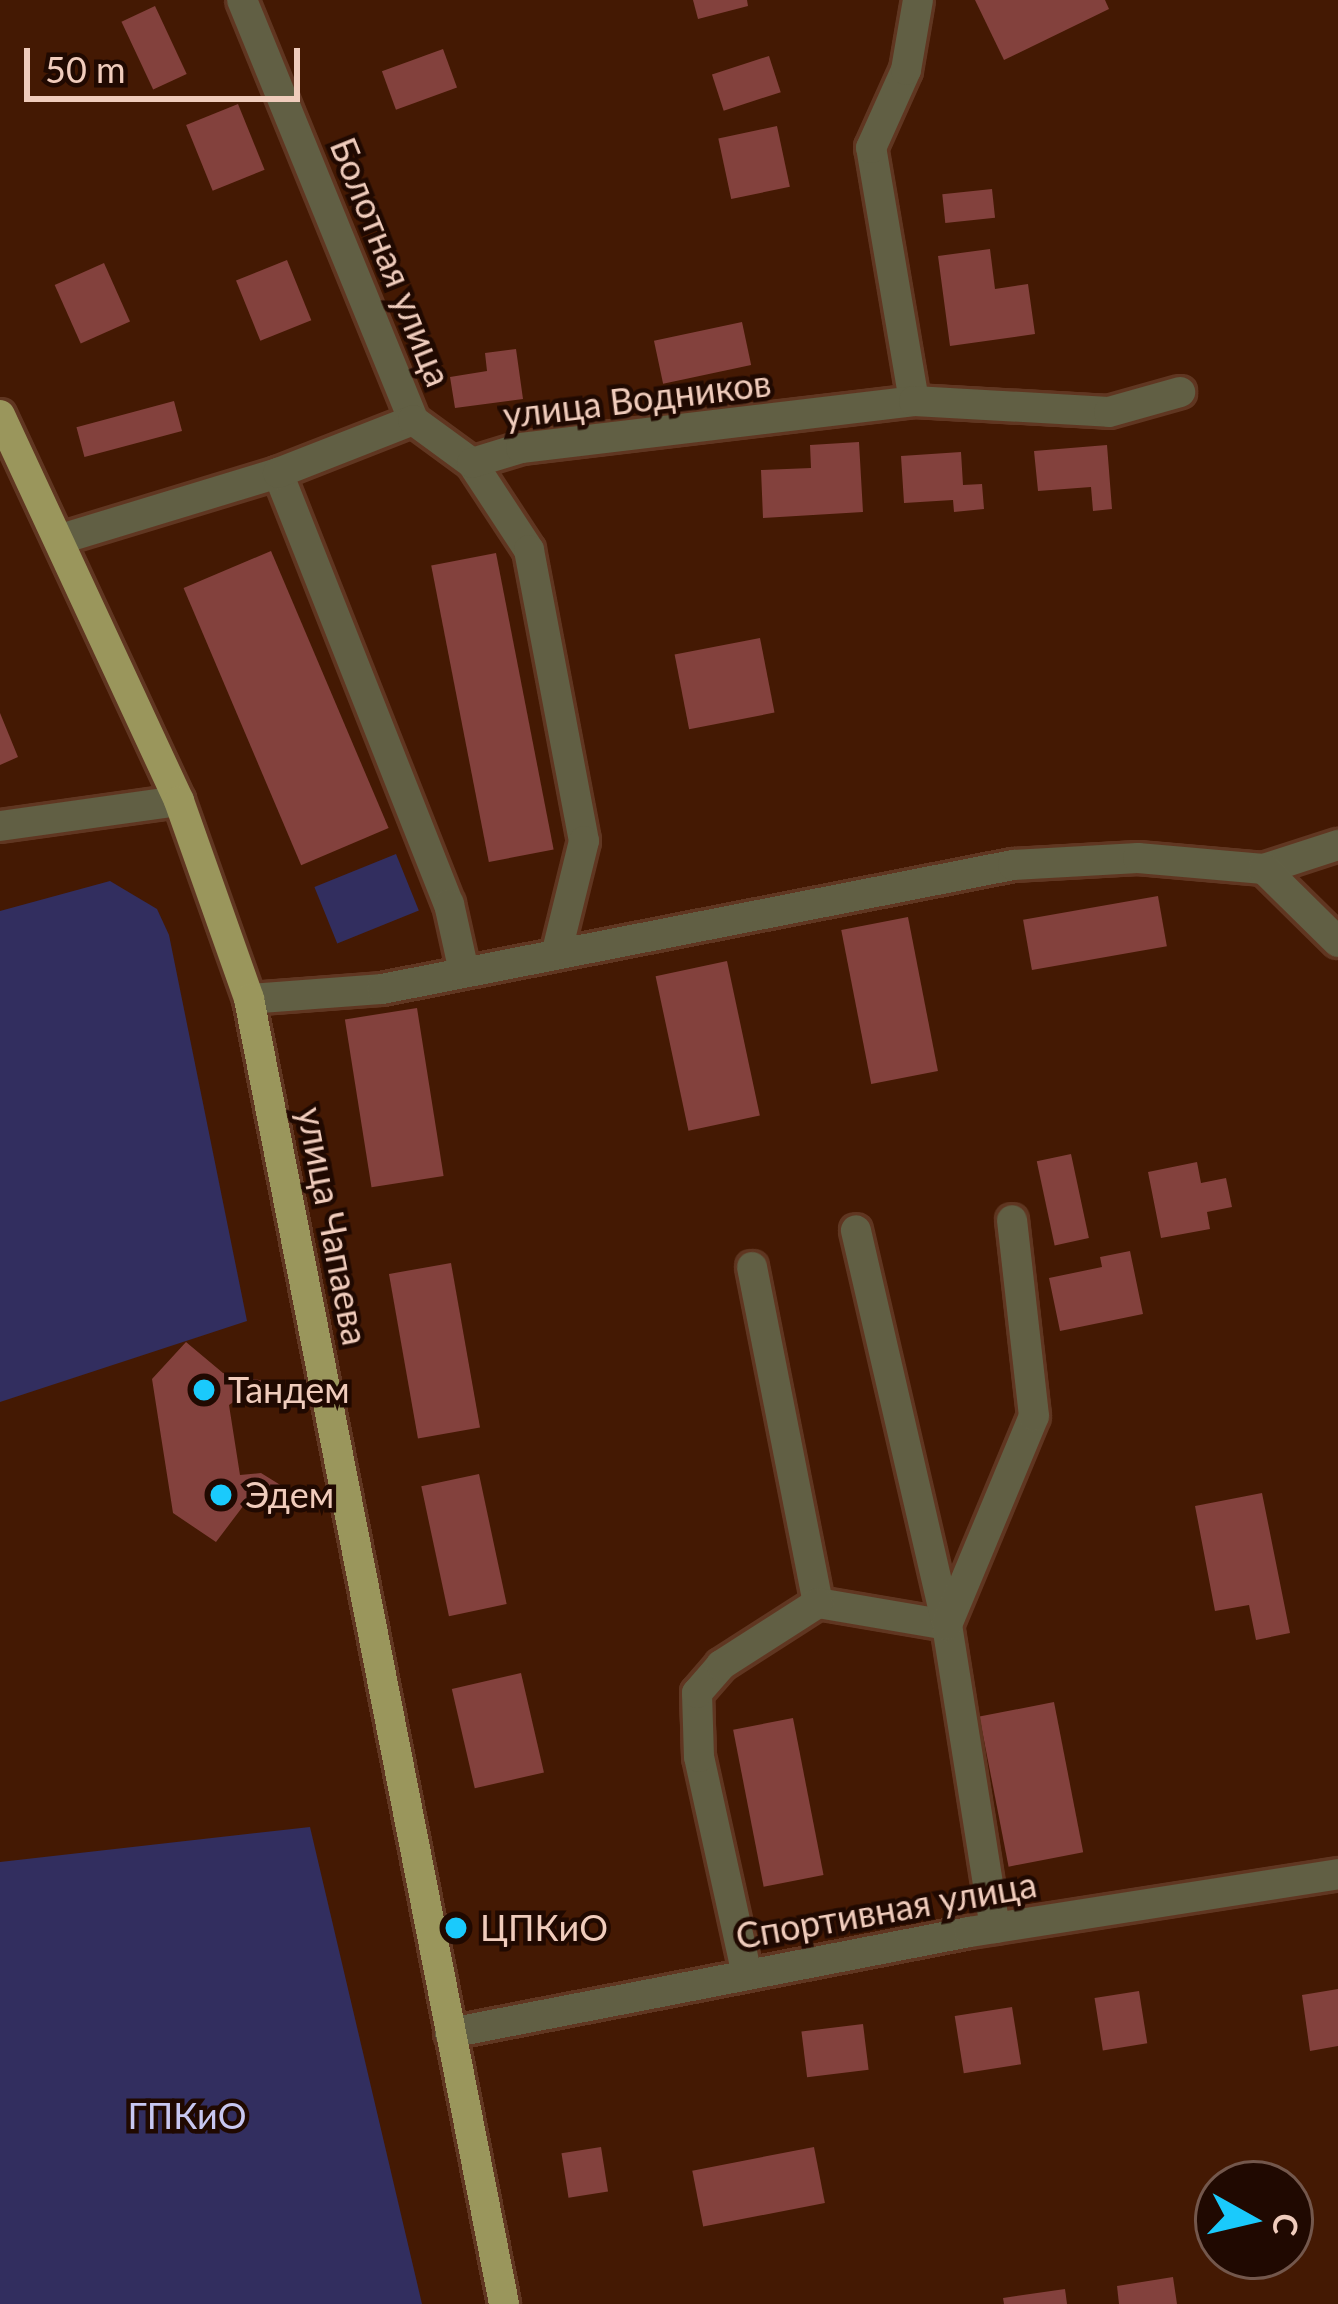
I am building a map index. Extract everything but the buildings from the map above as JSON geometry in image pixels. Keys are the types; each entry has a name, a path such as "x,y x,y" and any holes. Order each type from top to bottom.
{"main road":[{"name":"улица Чапаева","path":"0,415 62,539 178,801 249,999 503,2304"}],"street":[{"name":"Болотная улица","path":"242,0 413,420"},
{"path":"914,401 871,148 906,70 918,0"},
{"name":"улица Водников","path":"413,420 472,463 521,448 914,401 1108,412 1180,392"},
{"path":"62,539 278,473 413,420"},
{"path":"472,463 529,550 584,841 556,951"},
{"path":"278,473 449,904 463,967"},
{"path":"0,826 178,801"},
{"path":"249,999 382,989 463,967 1013,866 1138,858 1264,868 1338,845"},
{"path":"1264,868 1338,942"},
{"path":"947,1624 1034,1416 1012,1220"},
{"path":"856,1230 947,1624 994,1928"},
{"path":"752,1267 818,1603"},
{"path":"747,1975 699,1757 697,1693 721,1665 818,1603 947,1624"},
{"name":"Спортивная улица","path":"450,2033 994,1928 1338,1874"}],"green space":[{"path":"396,854 419,911 337,944 314,887"},
{"path":"110,881 157,909 169,935 247,1321 0,1402 0,911"},
{"name":"ГПКиО","path":"310,1827 422,2304 0,2304 0,1862"}],"place":[{"name":"Тандем","path":"204,1390"},
{"name":"Эдем","path":"221,1495"},
{"name":"ЦПКиО","path":"456,1928"}]}
